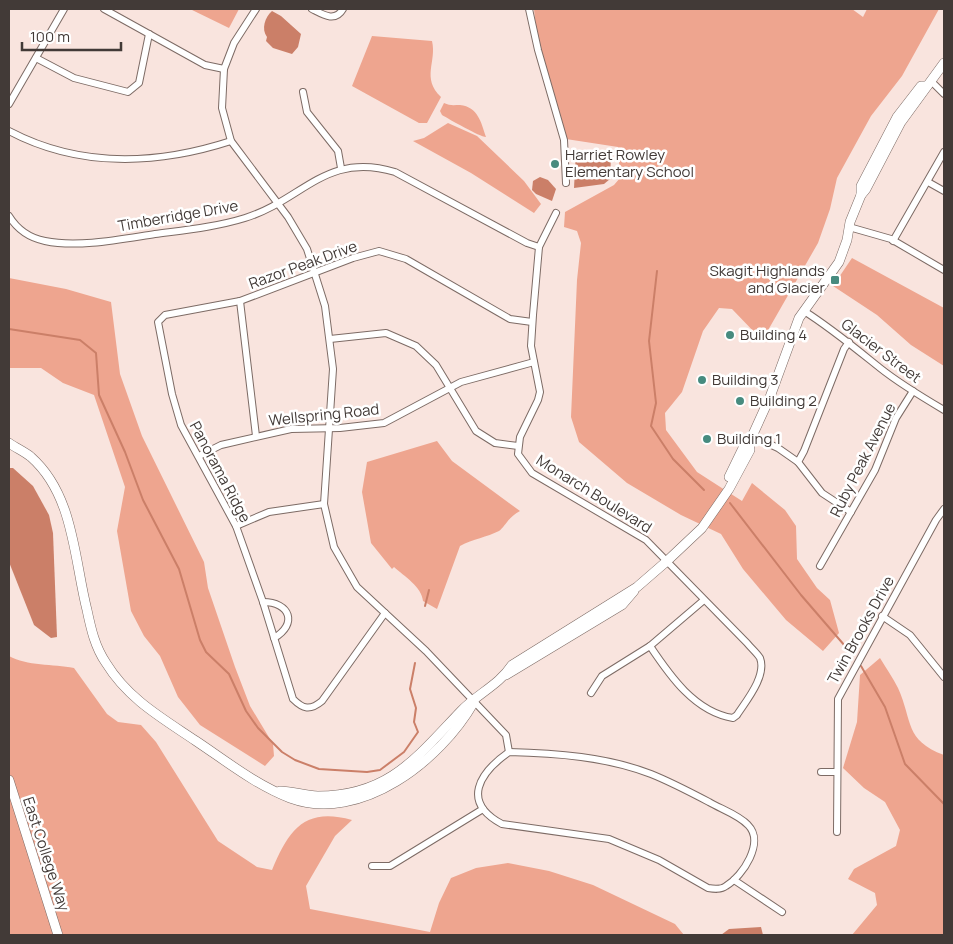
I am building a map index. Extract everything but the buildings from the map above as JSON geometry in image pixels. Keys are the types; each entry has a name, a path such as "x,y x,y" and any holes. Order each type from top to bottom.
{"street":[{"path":"9,104 64,9"},
{"path":"104,9 205,65 224,68"},
{"path":"256,9 234,43 224,68 222,108 231,141 277,203 307,249 325,306 333,369 324,504 330,534 341,561 357,587 426,651 506,735 509,752"},
{"path":"312,9 325,16 332,17 343,9"},
{"path":"529,9 538,50 564,140 566,183"},
{"path":"36,58 74,78 128,92 139,83 149,34"},
{"path":"9,443 31,457 49,478 63,502 94,643 122,686 135,700 250,777 277,791 316,796 335,795 380,784 414,761 463,709 506,676 622,605 637,588 697,531 700,522 725,484 746,444 751,439 766,402 770,397 801,315 822,282 848,230 861,195 861,186 900,111 921,86 929,83 944,63"},
{"path":"929,83 944,94"},
{"path":"303,92 307,112 338,152 341,168"},
{"path":"9,131 48,148 83,156 117,160 158,159 194,153 231,141"},
{"path":"894,241 944,152"},
{"name":"Timberridge Drive","path":"9,216 14,224 29,236 44,241 58,243 110,241 204,228 246,218 277,203 312,181 341,168 375,167 395,172 527,243 539,247"},
{"path":"928,182 944,191"},
{"path":"330,339 386,333 404,339 416,346 436,365 476,431 484,438 495,443 518,446 520,437 540,392 531,346 532,322 539,247 556,213"},
{"path":"848,230 894,241 944,270"},
{"name":"Razor Peak Drive","path":"158,322 165,315 240,301 352,258 379,251 406,259 510,319 532,322"},
{"path":"240,301 256,436"},
{"name":"Glacier Street","path":"801,315 825,324 913,391 944,410"},
{"name":"Panorama Ridge","path":"158,322 172,394 181,424 236,526 263,602 292,699 300,707 310,708 322,701 366,636 385,613"},
{"path":"798,462 844,349 849,342"},
{"name":"Wellspring Road","path":"199,456 221,445 291,429 384,423 461,382 534,362"},
{"name":"Ruby Peak Avenue","path":"820,566 875,470 896,418 913,391"},
{"path":"751,439 778,448 798,462 822,493 851,512"},
{"name":"Monarch Boulevard","path":"518,446 518,454 532,473 646,540 759,657 762,668 758,680 733,718 726,717 698,702 685,692 650,646"},
{"path":"236,526 269,512 324,504"},
{"name":"Twin Brooks Drive","path":"837,832 838,699 882,616 944,509"},
{"path":"590,693 602,676 650,646 704,600"},
{"path":"263,602 275,602 287,612 287,627 274,638"},
{"path":"882,616 910,635 944,677"},
{"path":"509,752 575,757 622,765 660,778 727,811 750,826 754,836 754,847 750,857 734,880 721,888 708,888 659,860 609,839 510,827 493,819 483,809 479,793 484,773 494,762 509,752"},
{"path":"821,772 836,772"},
{"name":"East College Way","path":"9,780 58,935"},
{"path":"372,866 390,866 483,809"},
{"path":"734,880 782,912"}],"shaded area":[{"path":"190,9 239,9 229,28"},
{"path":"534,9 852,9 863,17 867,9 939,9 902,76 871,116 837,178 830,209 818,243 767,332 758,336 732,309 719,308 703,331 682,392 665,413 666,430 697,472 742,501 752,483 785,510 796,526 797,559 817,588 830,600 839,633 823,651 786,620 743,569 721,534 681,515 627,483 579,442 571,417 577,280 581,243 577,231 564,227 565,212 614,185 620,178 618,147 566,139 537,38"},
{"path":"272,11 281,16 301,34 298,47 292,54 273,48 266,41 265,23 267,16"},
{"path":"372,36 432,41 432,83 441,97 427,123 419,123 352,86"},
{"path":"444,103 466,106 475,112 486,137 442,115 440,111"},
{"path":"448,123 477,136 524,181 541,204 534,213 471,173 413,141 424,138"},
{"path":"576,151 611,156 610,179 604,184 574,188"},
{"path":"540,177 548,180 556,189 552,201 536,194 532,190 533,181"},
{"path":"852,258 944,308 944,366 911,345 877,315 833,286"},
{"path":"9,278 66,289 111,302 120,374 142,436 204,562 208,588 235,667 250,706 273,744 274,756 265,766 200,725 178,697 160,656 144,636 131,611 117,531 125,487 94,395 63,383 41,368 9,368"},
{"path":"437,441 452,461 520,511 512,516 499,531 460,546 437,609 423,601 416,586 394,567 392,569 371,543 362,492 367,462"},
{"path":"9,468 13,468 33,486 49,515 53,533 57,637 51,638 34,625 9,562"},
{"path":"9,656 24,662 74,668 107,714 118,722 141,725 156,742 218,841 257,867 272,870 292,833 311,819 336,817 352,820 335,836 306,886 310,909 430,932 439,903 451,878 476,868 508,863 549,871 593,885 675,924 684,935 9,935"},
{"path":"880,658 898,688 916,736 922,743 944,755 944,935 852,935 877,905 875,893 848,879 854,869 896,846 900,830 885,802 864,788 843,768 857,722 860,675"},
{"path":"761,927 763,935 721,935 729,929"}],"waterway":[{"path":"657,271 649,341 656,403 651,426 673,459 704,490"},
{"path":"9,329 80,340 96,353 99,395 125,452 143,500 179,569 200,640 206,652 229,674 246,711 258,728 282,752 295,760 319,769 367,772 380,770 404,752 418,732 414,722 416,708 410,689 415,663"},
{"path":"730,503 801,595 845,646"},
{"path":"425,606 429,590"},
{"path":"861,666 885,707 905,764 944,804"}],"place":[{"name":"Harriet Rowley Elementary School","path":"555,164"},
{"name":"Skagit Highlands and Glacier","path":"835,280"},
{"name":"Building 4","path":"730,335"},
{"name":"Building 3","path":"702,380"},
{"name":"Building 2","path":"740,401"},
{"name":"Building 1","path":"707,439"}]}
